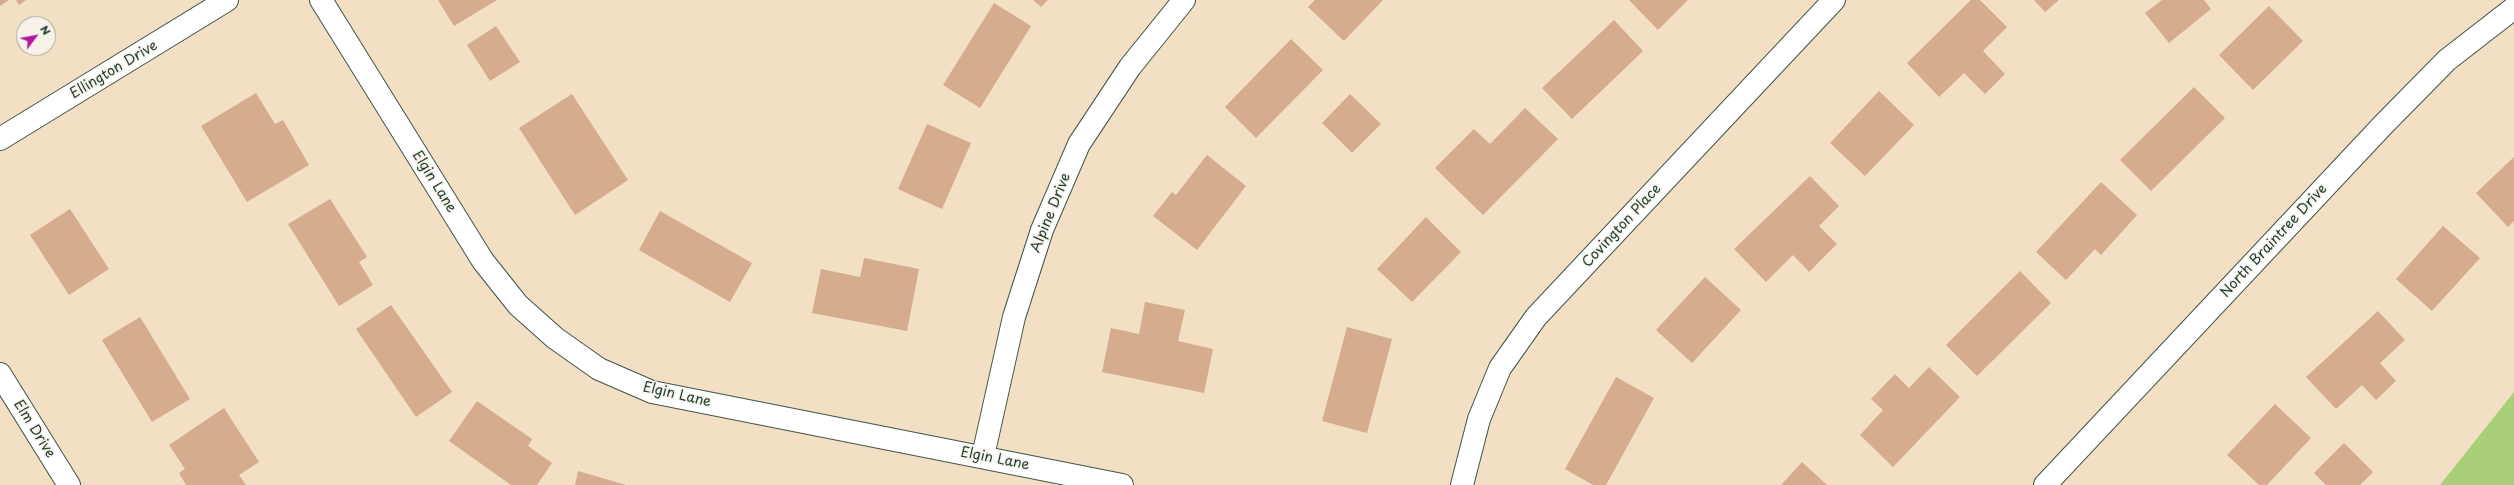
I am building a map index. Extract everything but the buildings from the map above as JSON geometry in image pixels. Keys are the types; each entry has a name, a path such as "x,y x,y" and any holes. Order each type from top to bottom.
{"street":[{"name":"Ellington Drive","path":"0,139 227,0"},
{"name":"Elgin Lane","path":"321,0 483,261 518,305 555,338 599,369 652,392 983,456 1122,485"},
{"name":"Alpine Drive","path":"983,456 1014,317 1042,230 1079,144 1130,67 1184,0"},
{"name":"Covington Place","path":"1462,485 1479,419 1500,368 1536,318 1834,0"},
{"name":"North Braintree Drive","path":"2045,485 2383,125 2447,60 2514,8"},
{"name":"Elm Drive","path":"0,374 69,485"}],"green space":[{"path":"2514,392 2514,485 2440,485"}]}
